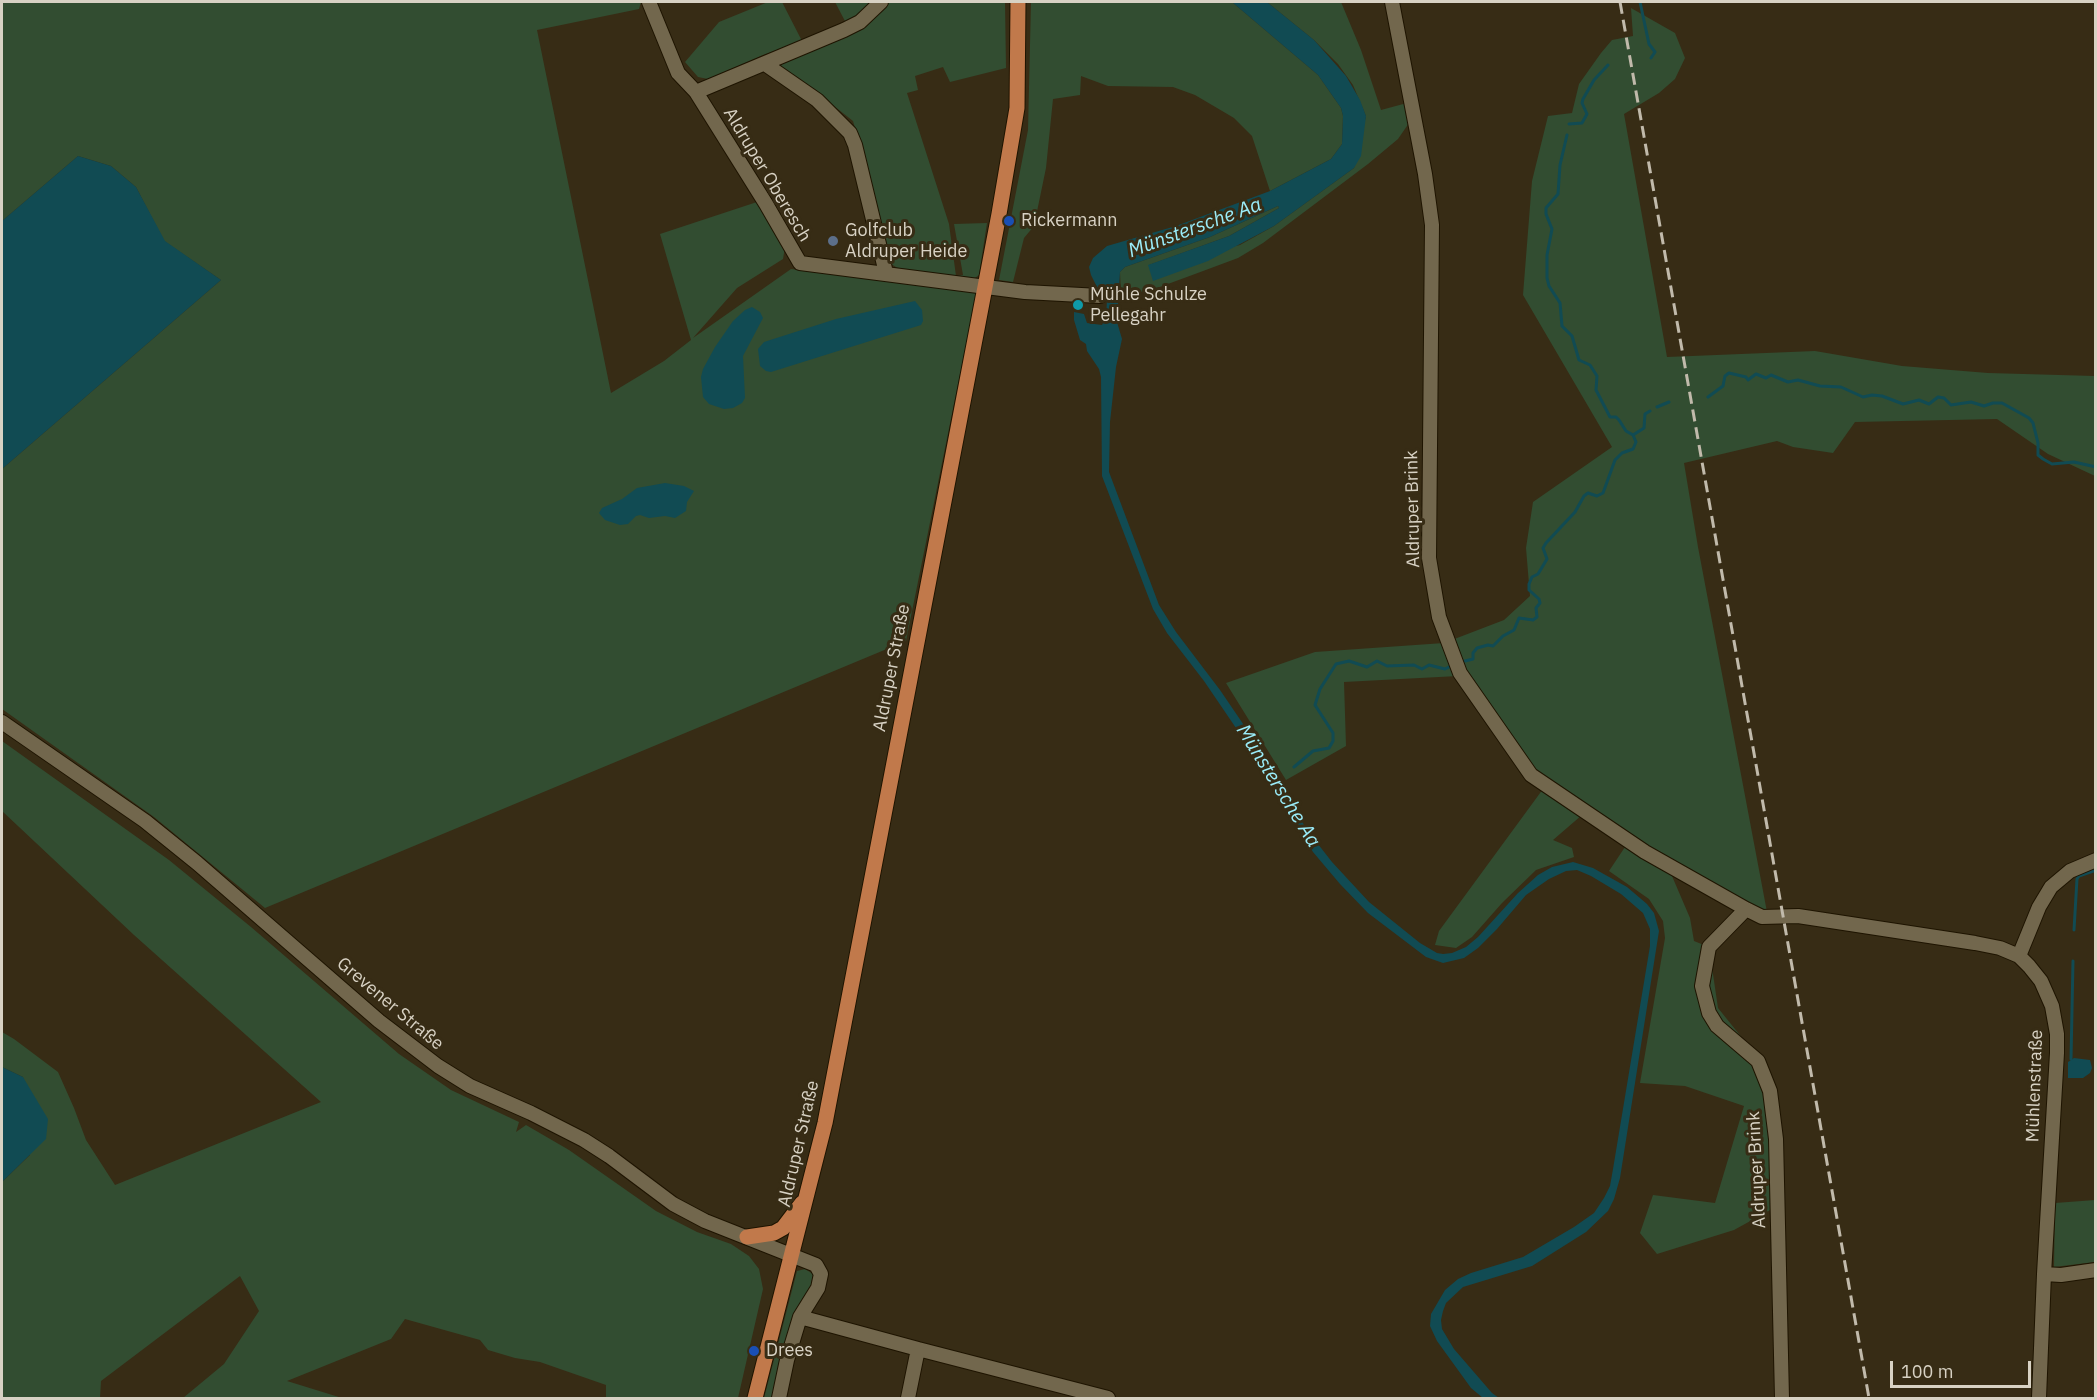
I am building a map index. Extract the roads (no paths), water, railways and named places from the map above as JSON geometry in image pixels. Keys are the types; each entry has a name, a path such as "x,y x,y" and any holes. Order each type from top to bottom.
{"main road":[{"name":"Aldruper Straße","path":"756,1398 825,1123 1014,137 1017,108 1018,2"},
{"path":"747,1237 774,1233 783,1228 807,1196"}],"street":[{"name":"Aldruper Oberesch","path":"649,2 678,73 696,92 800,263 1025,292 1100,296"},
{"name":"Aldruper Oberesch","path":"696,92 860,22 881,2"},
{"name":"Aldruper Brink","path":"1392,2 1425,174 1432,225 1429,558 1439,617 1460,673 1532,775 1645,852 1746,909 1762,917 1798,916 1975,943 2000,948 2019,956"},
{"path":"765,63 817,100 850,133 855,145 886,273"},
{"name":"Grevener Straße","path":"2,722 145,821 379,1021 438,1066 470,1086 584,1140 673,1204 705,1221 793,1255"},
{"path":"2019,956 2039,907 2051,887 2070,871 2096,860"},
{"name":"Aldruper Brink","path":"1746,909 1708,947 1702,986 1709,1013 1717,1026 1758,1062 1770,1091 1776,1139 1782,1398"},
{"name":"Mühlenstraße","path":"2019,956 2029,966 2048,994 2057,1034 2039,1398"},
{"path":"779,1398 800,1317 818,1288 821,1274 816,1265 793,1255"},
{"path":"2044,1274 2061,1275 2096,1270"},
{"path":"800,1317 1108,1398"},
{"path":"908,1398 918,1349"}],"water":[{"name":"Münstersche Aa","path":"1232,2 1267,2 1314,40 1346,76 1366,116 1361,156 1354,168 1274,226 1208,261 1153,281 1148,265 1229,236 1279,208 1278,206 1210,237 1125,267 1120,272 1117,322 1122,339 1116,367 1110,422 1109,472 1159,605 1252,737 1307,830 1332,862 1369,902 1420,943 1443,954 1466,947 1538,875 1552,867 1573,862 1593,868 1627,887 1654,913 1659,931 1620,1178 1608,1211 1586,1232 1532,1266 1463,1287 1446,1303 1443,1311 1442,1329 1454,1349 1499,1398 1483,1398 1471,1388 1437,1341 1430,1326 1431,1314 1445,1290 1458,1279 1523,1257 1594,1213 1604,1198 1610,1186 1613,1169 1650,946 1650,929 1643,913 1621,894 1577,870 1566,871 1549,879 1526,895 1497,929 1464,958 1443,963 1426,957 1368,913 1313,852 1253,753 1204,681 1167,633 1153,609 1102,476 1101,377 1099,369 1087,351 1086,344 1080,340 1074,320 1074,312 1084,314 1087,323 1102,325 1106,317 1107,300 1103,299 1089,267 1093,258 1107,246 1176,226 1270,191 1331,159 1342,144 1341,108 1318,75"},
{"path":"78,156 111,166 136,187 165,241 221,280 2,469 2,221"},
{"path":"915,301 922,310 921,325 771,372 760,366 758,349 764,342 836,319"},
{"path":"752,307 760,312 763,318 743,356 745,398 742,403 733,408 724,409 709,404 703,397 701,377 703,369 733,321"},
{"path":"665,483 684,486 694,491 687,502 686,511 675,518 665,516 649,518 640,515 628,524 620,525 605,520 599,513 602,508 622,499 637,488"},
{"path":"2074,1058 2090,1060 2092,1068 2090,1073 2083,1078 2068,1078 2068,1062"},
{"path":"2,1067 23,1077 48,1119 46,1139 2,1182"}],"waterway":[{"path":"1640,2 1649,44 1655,52 1651,58"},
{"path":"1569,124 1582,123 1587,114 1582,103 1583,99 1594,80 1608,65"},
{"path":"1465,661 1473,659 1473,653 1477,648 1493,646 1503,636 1514,630 1519,618 1533,620 1537,617 1536,608 1540,603 1539,599 1529,590 1529,584 1547,559 1543,548 1575,512 1584,496 1588,493 1597,496 1603,493 1615,460 1622,453 1633,449 1636,442 1633,435 1626,431 1616,417 1610,417 1596,390 1597,376 1590,365 1579,360 1572,336 1562,326 1560,303 1549,286 1547,278 1547,255 1552,229 1546,208 1558,194 1560,165 1567,135"},
{"path":"1708,397 1723,386 1725,376 1729,373 1746,377 1748,380 1756,374 1766,378 1771,375 1788,382 1798,380 1820,386 1841,387 1863,397 1882,396 1903,404 1919,400 1929,404 1938,397 1944,398 1951,405 1971,402 1984,406 2002,403 2029,418 2033,423 2038,443 2038,455 2043,459 2052,464 2074,462 2096,467"},
{"path":"1657,407 1669,402"},
{"path":"1633,435 1644,428 1645,414 1650,411"},
{"path":"1294,767 1313,751 1329,748 1333,741 1333,733 1315,705 1320,689 1336,664 1349,661 1367,667 1377,661 1387,666 1414,665 1422,669 1429,665 1445,669 1451,666"},
{"path":"2074,930 2077,879 2079,876 2096,870"},
{"path":"2071,1059 2073,961"}],"railway":[{"path":"1620,2 1869,1398"}],"place":[{"name":"Rickermann","path":"1009,221"},
{"name":"Golfclub Aldruper Heide","path":"833,241"},
{"name":"Mühle Schulze Pellegahr","path":"1078,305"},
{"name":"Drees","path":"754,1351"}]}
